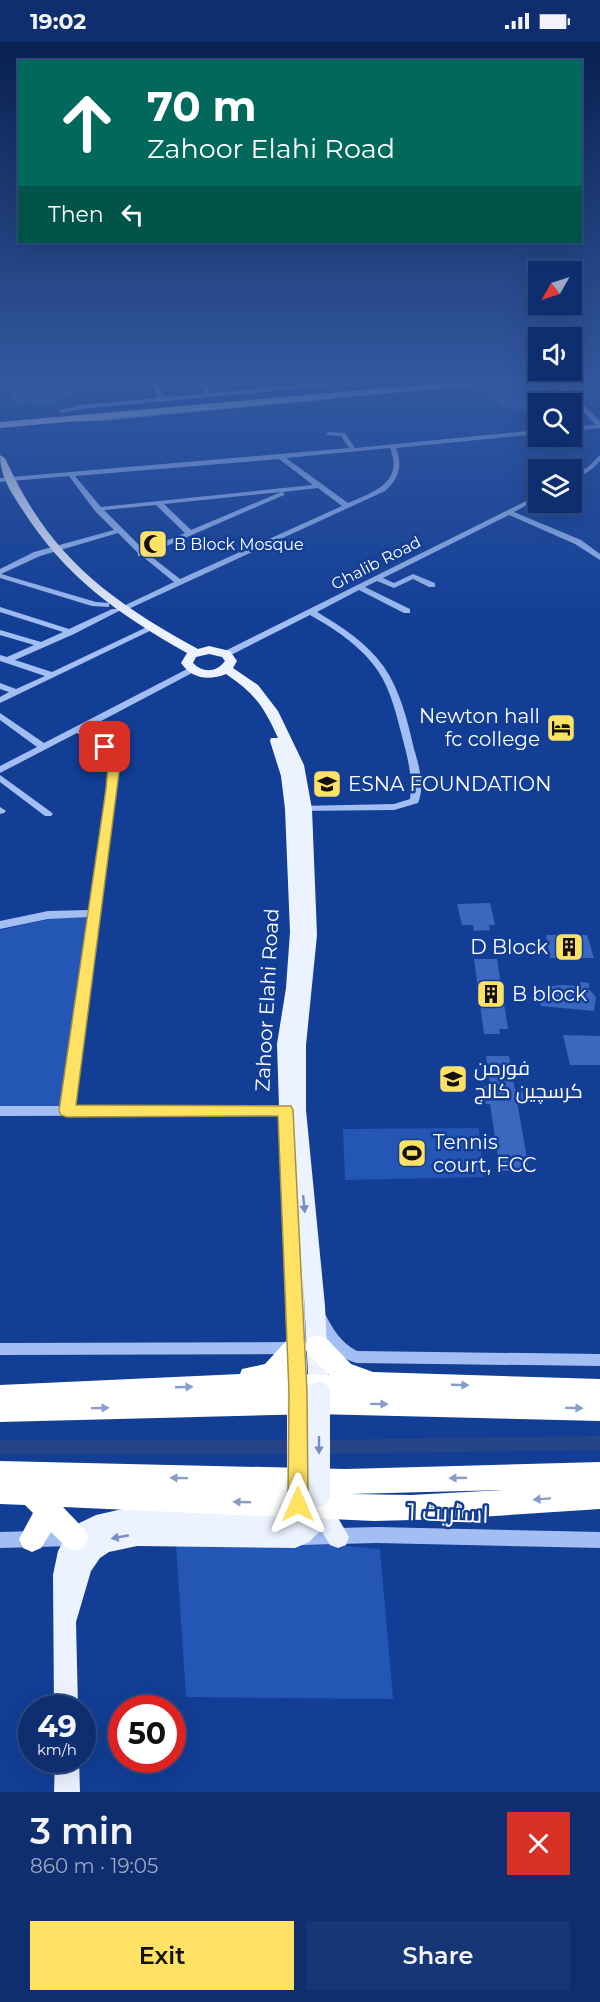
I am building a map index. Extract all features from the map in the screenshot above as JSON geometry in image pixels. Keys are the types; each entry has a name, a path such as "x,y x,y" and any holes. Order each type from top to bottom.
{"highway":[{"path":"234,1385 245,1377 265,1377 273,1374 306,1347 343,1372 373,1383"},
{"path":"0,1396 234,1385 308,1389 373,1383 600,1390"},
{"path":"0,1410 314,1402 600,1409"},
{"path":"0,1473 346,1482 600,1474"},
{"path":"0,1491 40,1502 309,1501 376,1509 600,1496"},
{"path":"40,1502 75,1538"},
{"path":"32,1539 40,1502"}],"main road":[{"path":"0,462 2,480 20,514 53,550 114,608 194,654"},
{"path":"208,650 223,665 203,674 192,670 187,663 194,654 208,650"},
{"name":"Zahoor Elahi Road","path":"223,665 263,715 278,744 299,809 298,932 294,988 285,1044 306,1347 309,1501"},
{"name":"Zahoor Elahi Road","path":"291,1110 315,1306 306,1347"},
{"path":"309,1501 338,1537"},
{"path":"65,1625 81,1564 95,1547 112,1538 137,1535 295,1537 310,1528 316,1518 309,1501"},
{"path":"66,1695 64,1575 69,1551 75,1538 96,1526 127,1519 286,1522 296,1517 309,1501"},
{"path":"67,1773 67,1792"}],"street":[{"path":"2,480 226,462"},
{"path":"286,462 347,506"},
{"path":"4,659 43,645 72,632 114,608 180,583 383,490 396,475 397,462"},
{"path":"582,473 596,462"},
{"path":"71,475 98,509 141,554 180,583"},
{"path":"98,509 320,486"},
{"path":"141,554 292,489"},
{"name":"Ghalib Road","path":"223,665 310,612 528,502"},
{"path":"158,503 190,533"},
{"path":"509,512 578,542 600,558"},
{"path":"0,574 17,562 118,531"},
{"path":"0,574 87,602 114,608"},
{"path":"376,578 394,586 413,576 432,585"},
{"path":"359,587 407,611"},
{"path":"0,609 72,632"},
{"path":"299,809 394,807 415,801 417,794 416,773 397,707 382,671 358,645 330,623 310,612"},
{"path":"0,700 150,629"},
{"path":"0,632 43,645"},
{"path":"4,659 51,675"},
{"path":"0,770 192,670"},
{"path":"0,686 17,692"},
{"path":"0,717 43,747"},
{"path":"67,1111 96,914 114,765 105,747 77,729"},
{"path":"0,778 48,814"},
{"path":"0,925 64,912 96,914"},
{"path":"0,1111 291,1110"},
{"path":"315,1306 333,1343 347,1354 356,1357 600,1360"},
{"path":"0,1349 306,1347"},
{"name":"اسٹریٹ 1","path":"295,1537 377,1535 600,1540"},
{"path":"0,1540 75,1538"}],"shaded area":[{"path":"64,916 89,917 61,1106 0,1106 0,930"},
{"name":"Tennis court, FCC","path":"479,1128 483,1177 345,1180 343,1129"},
{"path":"176,1544 337,1545 380,1549 393,1699 186,1697"}],"building":[{"path":"490,903 495,925 489,925 490,930 474,931 473,925 462,925 457,904"},
{"name":"D Block","path":"546,935 587,935 594,958 550,958"},
{"name":"B block","path":"474,959 497,959 508,1029 499,1029 500,1034 484,1034"},
{"path":"580,982 589,983 589,989 596,997 594,1011 541,1006 538,990 561,985 581,986"},
{"path":"563,1035 600,1036 600,1065 570,1065"},
{"path":"486,1056 509,1056 515,1090 522,1090 524,1101 517,1101 529,1170 500,1171 490,1104 486,1104 483,1086 490,1086"}],"waterway":[{"path":"320,1447 600,1443"},
{"path":"0,1447 298,1447"}],"place":[{"name":"B Block Mosque","path":"153,544"},
{"name":"Newton hall fc college","path":"561,728"},
{"name":"ESNA FOUNDATION","path":"327,784"},
{"name":"D Block","path":"569,947"},
{"name":"B block","path":"491,994"},
{"name":"فورمن کرسچین کالج","path":"453,1079"},
{"name":"Tennis court, FCC","path":"412,1153"}],"route":[{"path":"105,747 112,756 114,765 112,789 67,1111 286,1110 298,1392 298,1504"}]}
